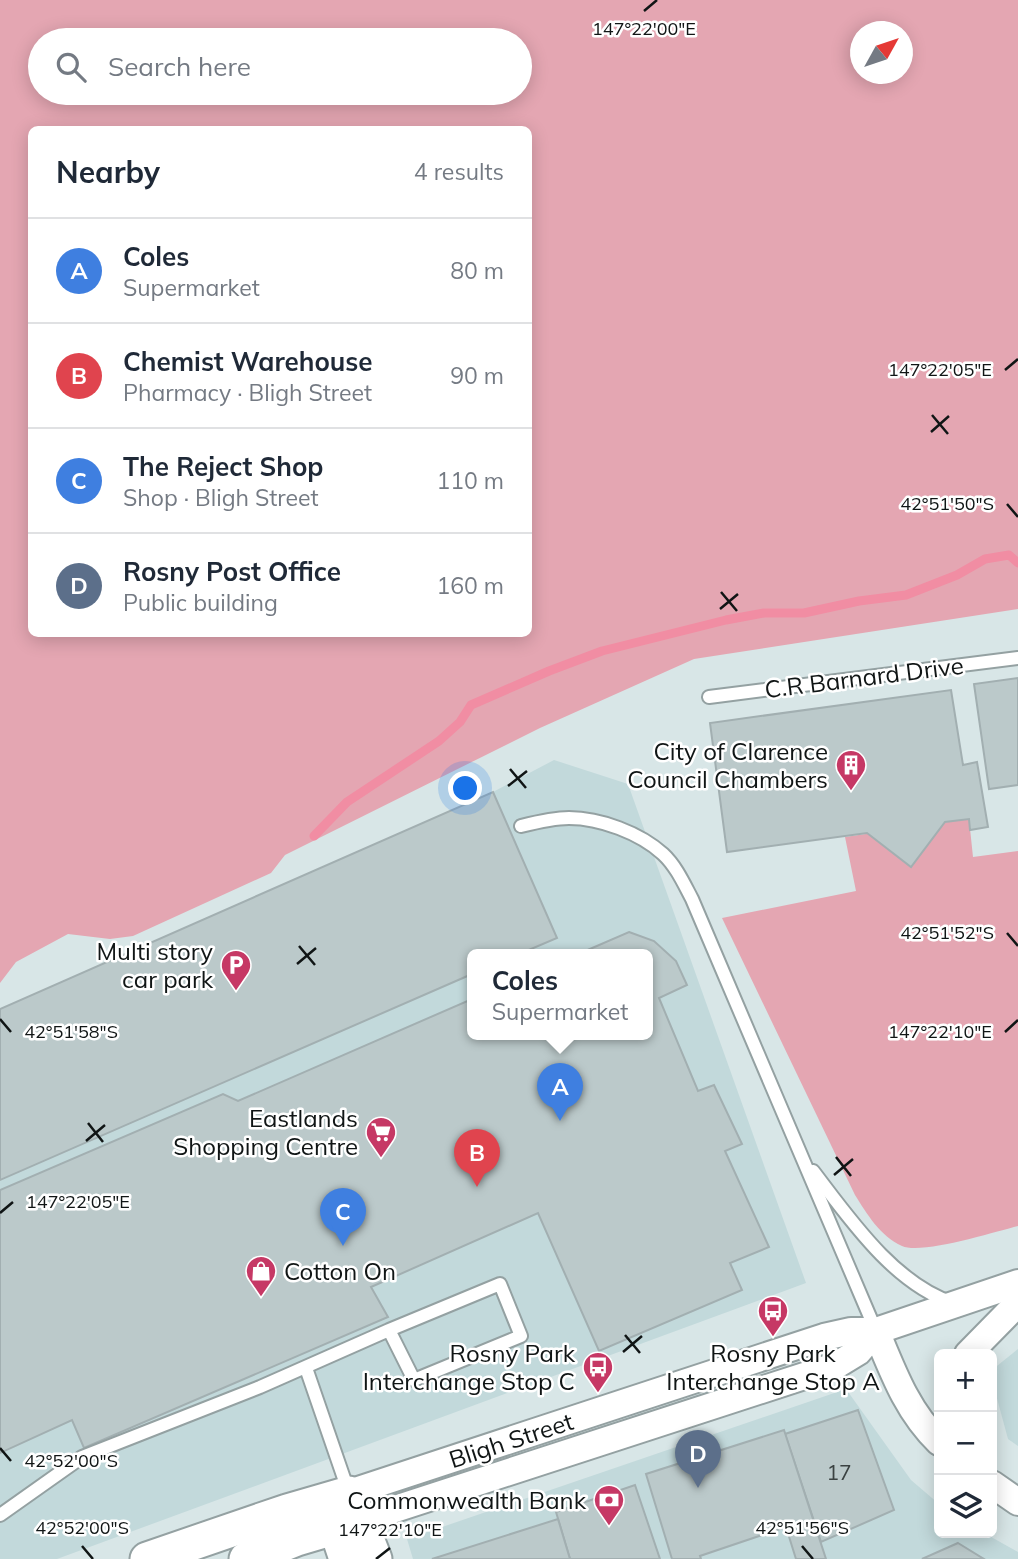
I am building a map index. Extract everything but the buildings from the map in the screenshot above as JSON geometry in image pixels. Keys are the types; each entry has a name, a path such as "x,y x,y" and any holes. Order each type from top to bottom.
{"street":[{"name":"Bligh Street","path":"246,1559 343,1510 838,1333 876,1331 1018,1283"},
{"path":"973,1349 1018,1303"},
{"path":"876,1331 900,1389 934,1436"},
{"path":"997,1487 1018,1502"},
{"name":"Bligh Street","path":"147,1559 287,1511 343,1510"},
{"path":"343,1510 346,1559"},
{"path":"343,1510 374,1559"}],"lane":[{"name":"C.R Barnard Drive","path":"709,697 1018,658"},
{"path":"521,826 570,818 595,821 645,840 676,869 692,899 876,1331"},
{"path":"802,1156 851,1220 893,1265 929,1292 957,1304"},
{"path":"0,1515 82,1457 306,1367 389,1329 500,1284 521,1336 414,1380 389,1329"},
{"path":"306,1367 343,1510"}],"shaded area":[{"path":"0,0 1018,0 1018,609 694,659 540,728 285,855 271,873 133,936 110,939 68,934 16,962 0,983"},
{"name":"Eastlands Shopping Centre","path":"554,760 628,784 806,1283 57,1559 0,1559 0,1009 493,792"},
{"path":"969,819 973,857 1018,851 1018,1226 958,1242 911,1248 894,1242 881,1230 855,1195 722,918 856,891 845,837"},
{"path":"1018,1349 1018,1446 1008,1439 997,1398 997,1366"},
{"path":"846,1389 911,1480 934,1500 934,1538 993,1538 1018,1552 1018,1559 413,1559 407,1539"}],"waterway":[{"path":"314,836 347,802 439,741 460,722 471,705 549,671 602,651 726,620 764,613 804,613 859,601 906,595 957,575 985,559 1009,555 1018,563"}],"place":[{"name":"City of Clarence Council Chambers","path":"851,792"},
{"name":"Multi story car park","path":"236,992"},
{"name":"Coles","path":"560,1121"},
{"name":"Eastlands Shopping Centre","path":"381,1159"},
{"name":"Chemist Warehouse","path":"477,1187"},
{"name":"The Reject Shop","path":"343,1246"},
{"name":"Cotton On","path":"261,1298"},
{"name":"Rosny Park Interchange Stop A","path":"773,1338"},
{"name":"Rosny Park Interchange Stop C","path":"598,1394"},
{"name":"Rosny Post Office","path":"698,1488"},
{"name":"Commonwealth Bank","path":"609,1527"}]}
